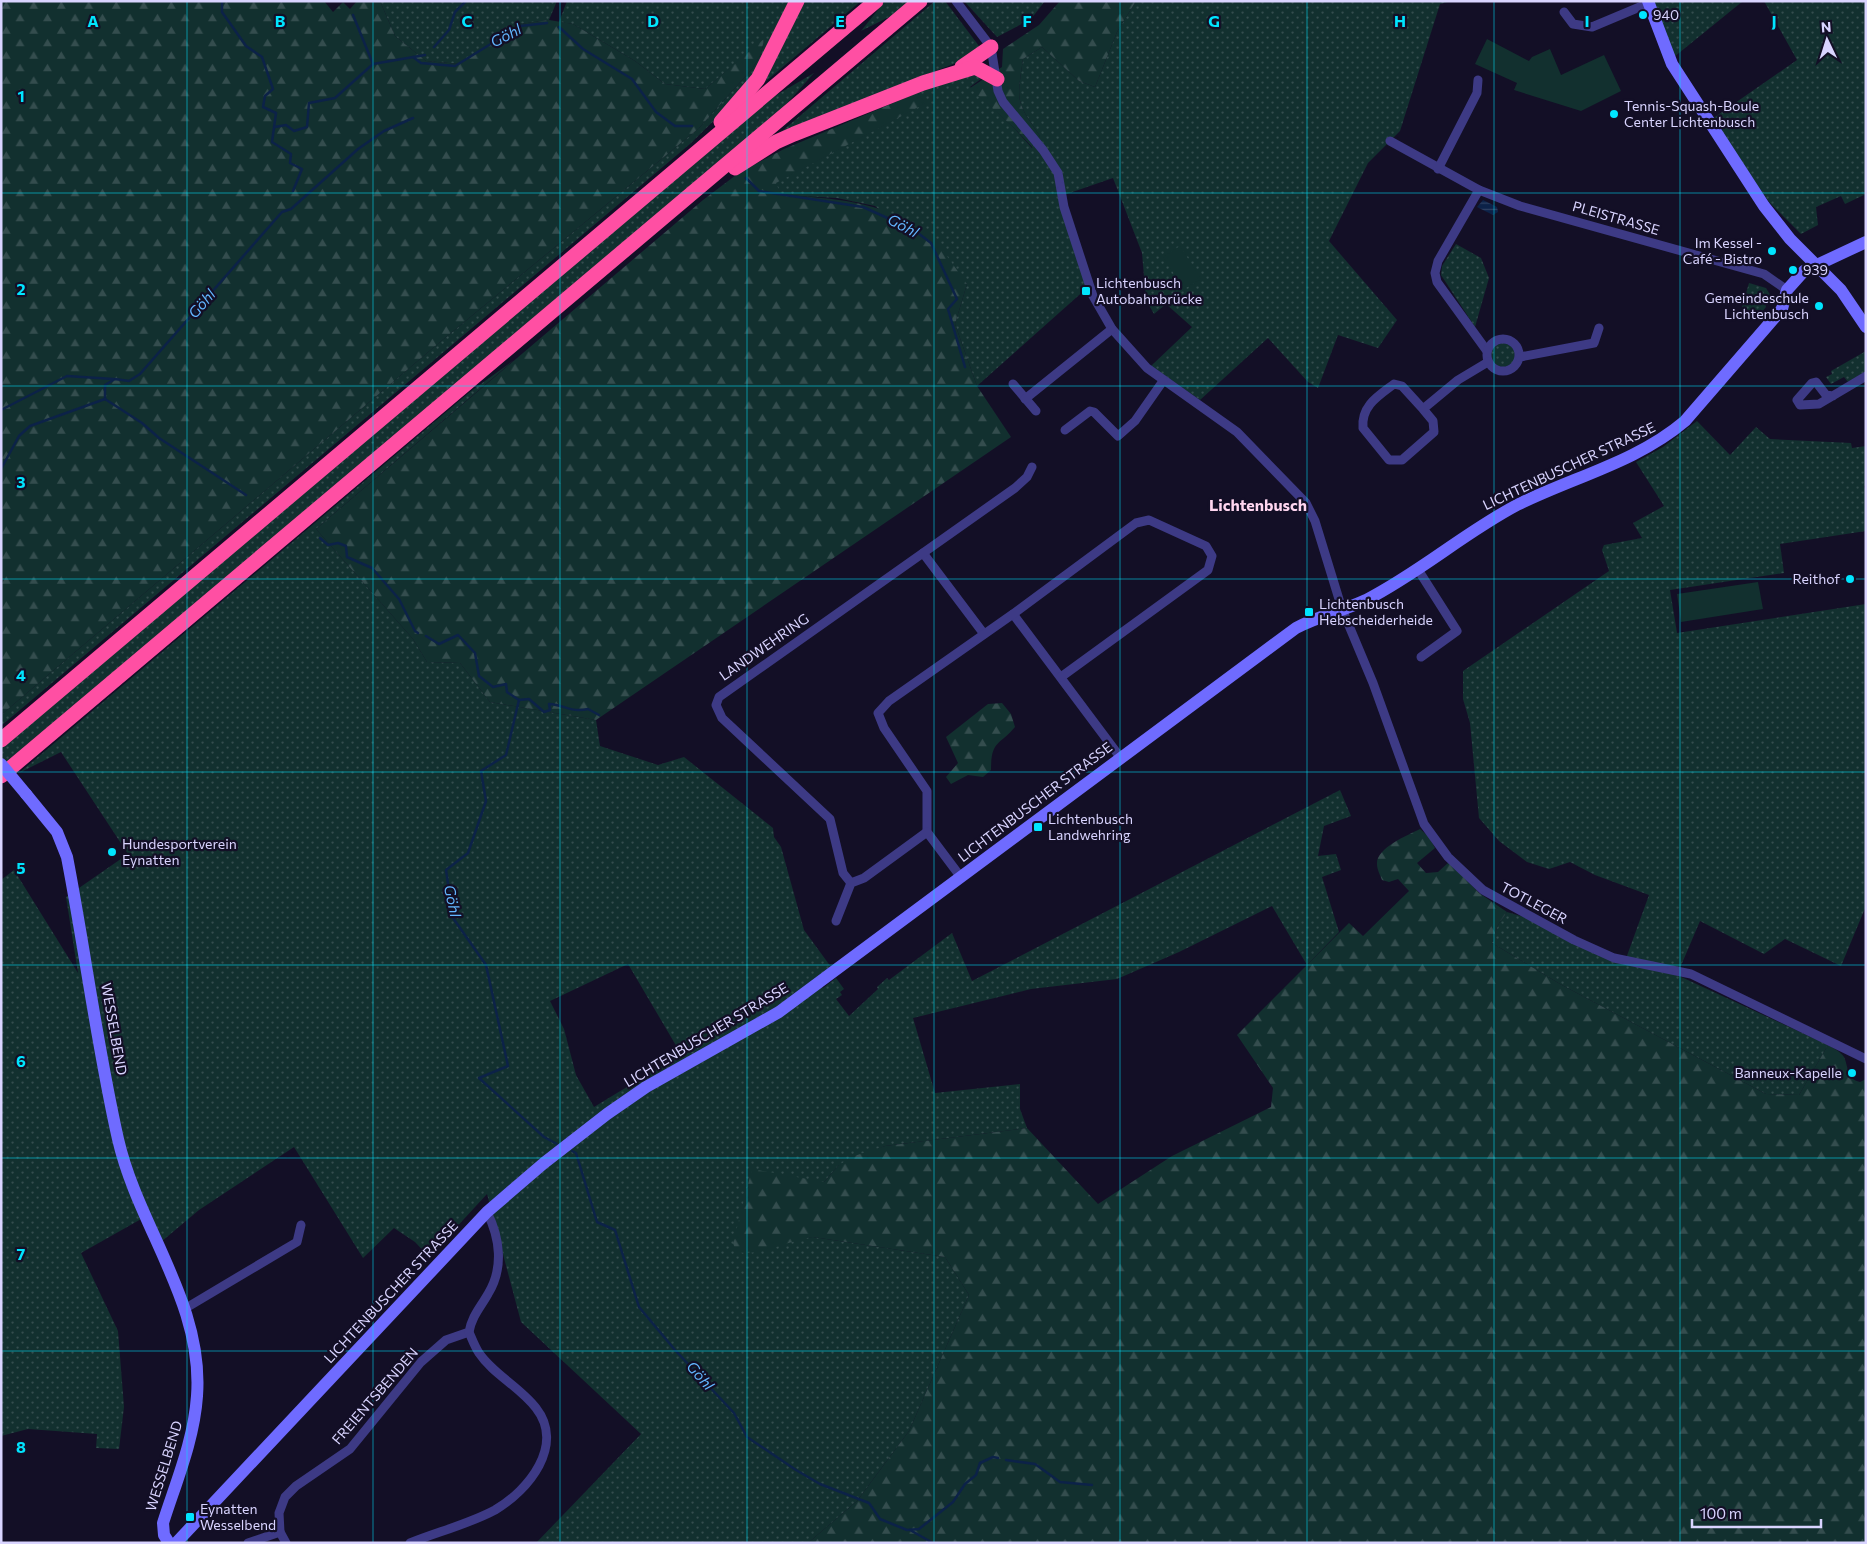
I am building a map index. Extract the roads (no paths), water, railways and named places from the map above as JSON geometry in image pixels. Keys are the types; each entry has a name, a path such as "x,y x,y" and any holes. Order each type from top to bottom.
{"highway":[{"path":"710,141 722,120 761,74 796,1"},
{"path":"1,740 876,1"},
{"path":"1,776 920,1"},
{"path":"703,184 728,173 776,142 947,74 972,61 991,47"},
{"path":"947,74 975,67 997,79"}],"street":[{"path":"956,1 991,47"},
{"path":"1564,12 1573,24 1592,27 1648,2 1672,64 1764,206 1790,239 1841,290 1866,327"},
{"name":"TOTLEGER","path":"991,47 998,91 1003,102 1043,150 1058,173 1064,207 1092,296 1112,329 1139,360 1163,381 1237,432 1300,494 1315,521 1342,609 1373,683 1424,824 1448,856 1483,890 1524,915 1600,952 1614,958 1691,974 1866,1059"},
{"path":"1438,169 1477,93 1478,80"},
{"name":"PLEISTRASSE","path":"1390,141 1479,190 1520,206 1764,274 1787,290"},
{"path":"1479,190 1438,261 1435,273 1437,282 1476,339 1487,351 1488,362 1495,370 1506,371 1515,366 1520,357 1514,342 1503,338 1493,342 1487,351"},
{"name":"LICHTENBUSCHER STRASSE","path":"176,1543 487,1212 607,1114 646,1088 779,1012 1281,637 1313,619 1365,600 1481,525 1517,505 1635,454 1669,436 1686,421 1782,309 1787,290 1804,270 1866,242"},
{"path":"1520,357 1594,344 1599,328"},
{"path":"1025,398 1112,329"},
{"path":"1423,409 1458,380 1488,362"},
{"path":"1833,396 1866,376"},
{"path":"1064,430 1090,411 1094,412 1118,436 1135,422 1163,381"},
{"path":"1013,384 1036,411"},
{"path":"1394,384 1402,386 1423,409 1433,422 1434,432 1402,460 1389,460 1363,428 1368,404 1394,384"},
{"name":"LANDWEHRING","path":"851,883 843,873 830,819 722,718 716,705 719,697 724,691 1015,488 1027,477 1032,467"},
{"path":"960,876 928,832 927,791 884,728 878,713 888,701 1013,614 1143,519 1206,546 1212,556 1208,570 1061,677"},
{"path":"923,553 984,634"},
{"path":"1417,568 1457,631 1421,658"},
{"path":"1013,614 1120,757"},
{"name":"WESSELBEND","path":"1,764 57,832 67,857 118,1140 135,1194 186,1308 197,1353 198,1396 191,1436 162,1523 164,1535 169,1543"},
{"path":"836,920 851,883 864,878 928,832"},
{"path":"410,1543 493,1511 529,1480 544,1458 548,1436 544,1421 536,1407 479,1353 469,1332 472,1318 489,1293 498,1273 498,1248 495,1228 487,1212"},
{"path":"186,1308 297,1242 301,1225"},
{"name":"FREIENTSBENDEN","path":"280,1532 279,1513 285,1497 290,1491 350,1450 421,1362 446,1340 469,1332"},
{"path":"248,1543 280,1532 286,1543"}],"water":[{"path":"1483,200 1497,207 1498,212 1493,215 1477,207"}],"waterway":[{"name":"Göhl","path":"222,1 222,12 246,46 262,57 273,89 265,96 263,107 276,113 272,142 291,154 290,163 302,169 293,191"},
{"path":"434,47 449,30 455,12 466,1"},
{"name":"Göhl","path":"275,127 286,125 294,131 307,127 309,103 335,98 373,64 353,15"},
{"name":"Göhl","path":"413,57 421,63 455,66 520,26 547,23"},
{"name":"Göhl","path":"559,27 583,49 632,79 656,112 675,126 692,126"},
{"path":"373,64 425,55"},
{"name":"Göhl","path":"105,399 105,385 115,379 129,381 140,374 282,212 291,209 358,149 384,131 413,118"},
{"name":"Göhl","path":"746,178 759,191 863,207 914,230 931,243 957,299 948,309 965,367"},
{"name":"Göhl","path":"1,410 67,376 113,379"},
{"name":"Göhl","path":"105,399 142,423 159,438 246,495"},
{"name":"Göhl","path":"1,469 19,436 30,426 105,399"},
{"name":"Göhl","path":"320,538 328,545 338,543 346,546 347,557 372,568 399,599 415,631 418,633"},
{"name":"Göhl","path":"426,636 439,644 458,635 475,653 479,676 493,687 506,684 507,692 519,700 506,755 481,771 486,801 468,853 446,870 453,918 486,965 508,1066 479,1078 544,1137 557,1144"},
{"path":"519,700 529,699 544,712 550,710 549,704 577,710 588,709 599,715"},
{"name":"Göhl","path":"572,1151 576,1153 597,1222 615,1230 639,1307 675,1350 734,1413 747,1437 820,1484 869,1503 880,1519 907,1530 919,1529 953,1502 965,1484 976,1475 980,1463 993,1457 998,1458"},
{"name":"Göhl","path":"1006,1460 1035,1464 1060,1482 1092,1485"},
{"name":"Göhl","path":"910,1530 933,1543"}],"place":[{"name":"940","path":"1643,15"},
{"name":"Tennis-Squash-Boule Center Lichtenbusch","path":"1614,114"},
{"name":"Im Kessel - Café - Bistro","path":"1772,251"},
{"name":"939","path":"1793,270"},
{"name":"Lichtenbusch Autobahnbrücke","path":"1086,291"},
{"name":"Gemeindeschule Lichtenbusch","path":"1819,306"},
{"name":"Reithof","path":"1850,579"},
{"name":"Lichtenbusch Hebscheiderheide","path":"1309,612"},
{"name":"Lichtenbusch Landwehring","path":"1038,827"},
{"name":"Hundesportverein Eynatten","path":"112,852"},
{"name":"Banneux-Kapelle","path":"1852,1073"},
{"name":"Eynatten Wesselbend","path":"190,1517"}],"district":[{"name":"Lichtenbusch","path":"1258,505"}]}
